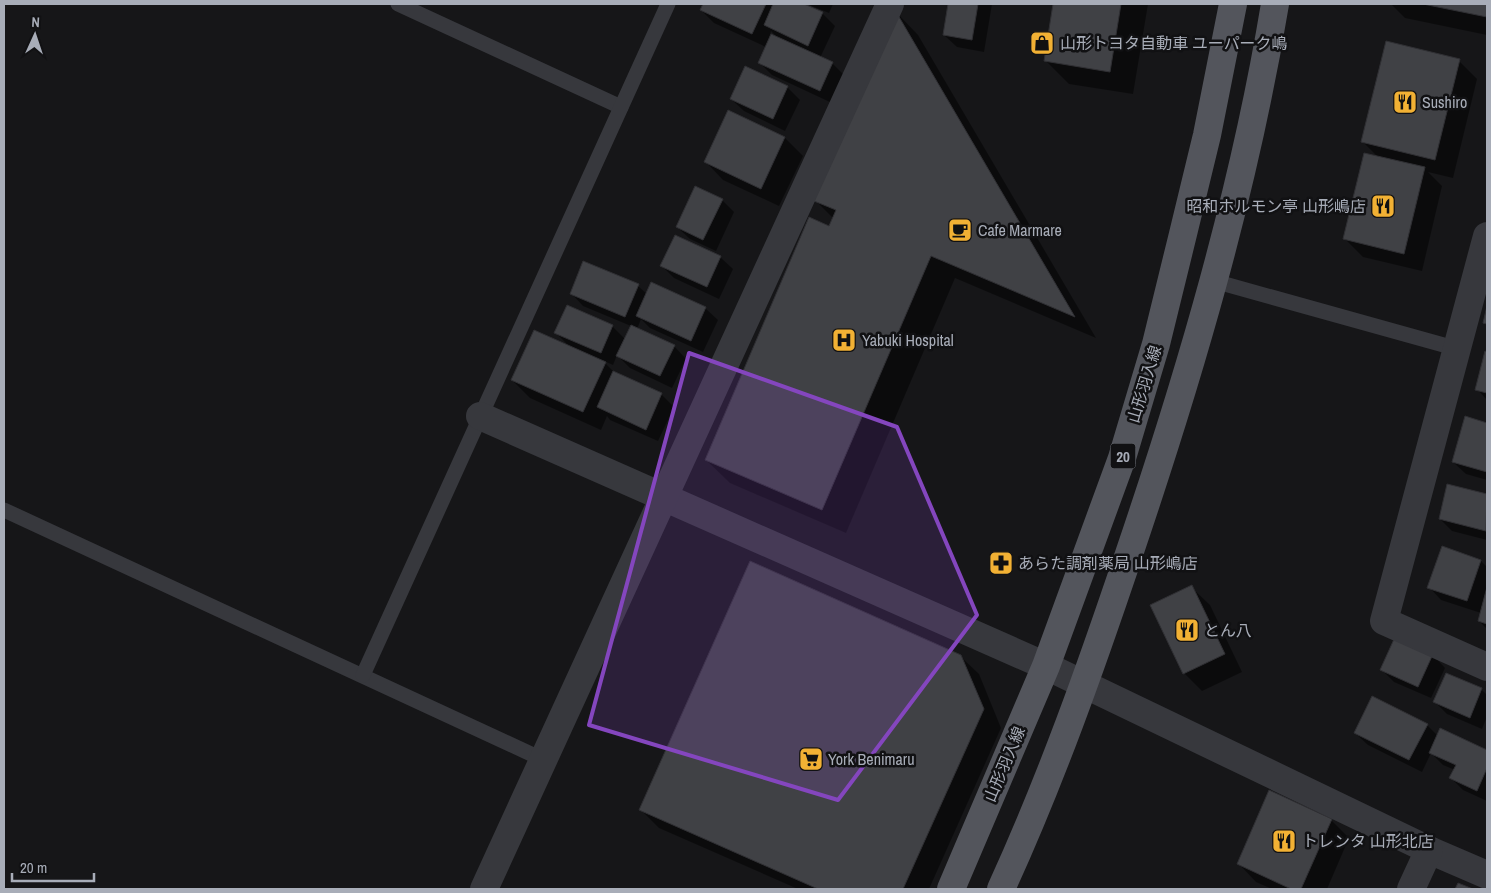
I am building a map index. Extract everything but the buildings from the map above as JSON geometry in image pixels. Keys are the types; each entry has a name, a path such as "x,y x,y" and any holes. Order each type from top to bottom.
{"main road":[{"name":"山形羽入線","path":"950,889 1046,666 1122,458 1156,344 1207,135 1233,4"},
{"name":"20","path":"1001,889 1023,842 1085,684 1161,460 1214,282 1250,134 1276,4"}],"street":[{"path":"484,889 890,4"},
{"path":"1487,236 1384,622 1487,667"},
{"path":"480,416 1046,666 1487,876"},
{"path":"1411,889 1429,850"}],"lane":[{"path":"398,4 621,107"},
{"path":"363,675 668,4"},
{"path":"1214,282 1458,349"},
{"path":"4,510 544,760"}],"highlighted area":[{"path":"689,353 897,427 977,615 838,800 589,725"}],"place":[{"name":"山形トヨタ自動車 ユーパーク嶋","path":"1042,43"},
{"name":"Sushiro","path":"1405,102"},
{"name":"昭和ホルモン亭 山形嶋店","path":"1383,206"},
{"name":"Cafe Marmare","path":"960,230"},
{"name":"Yabuki Hospital","path":"844,340"},
{"name":"あらた調剤薬局 山形嶋店","path":"1001,563"},
{"name":"とん八","path":"1187,630"},
{"name":"York Benimaru","path":"811,759"},
{"name":"トレンタ 山形北店","path":"1284,841"}]}
